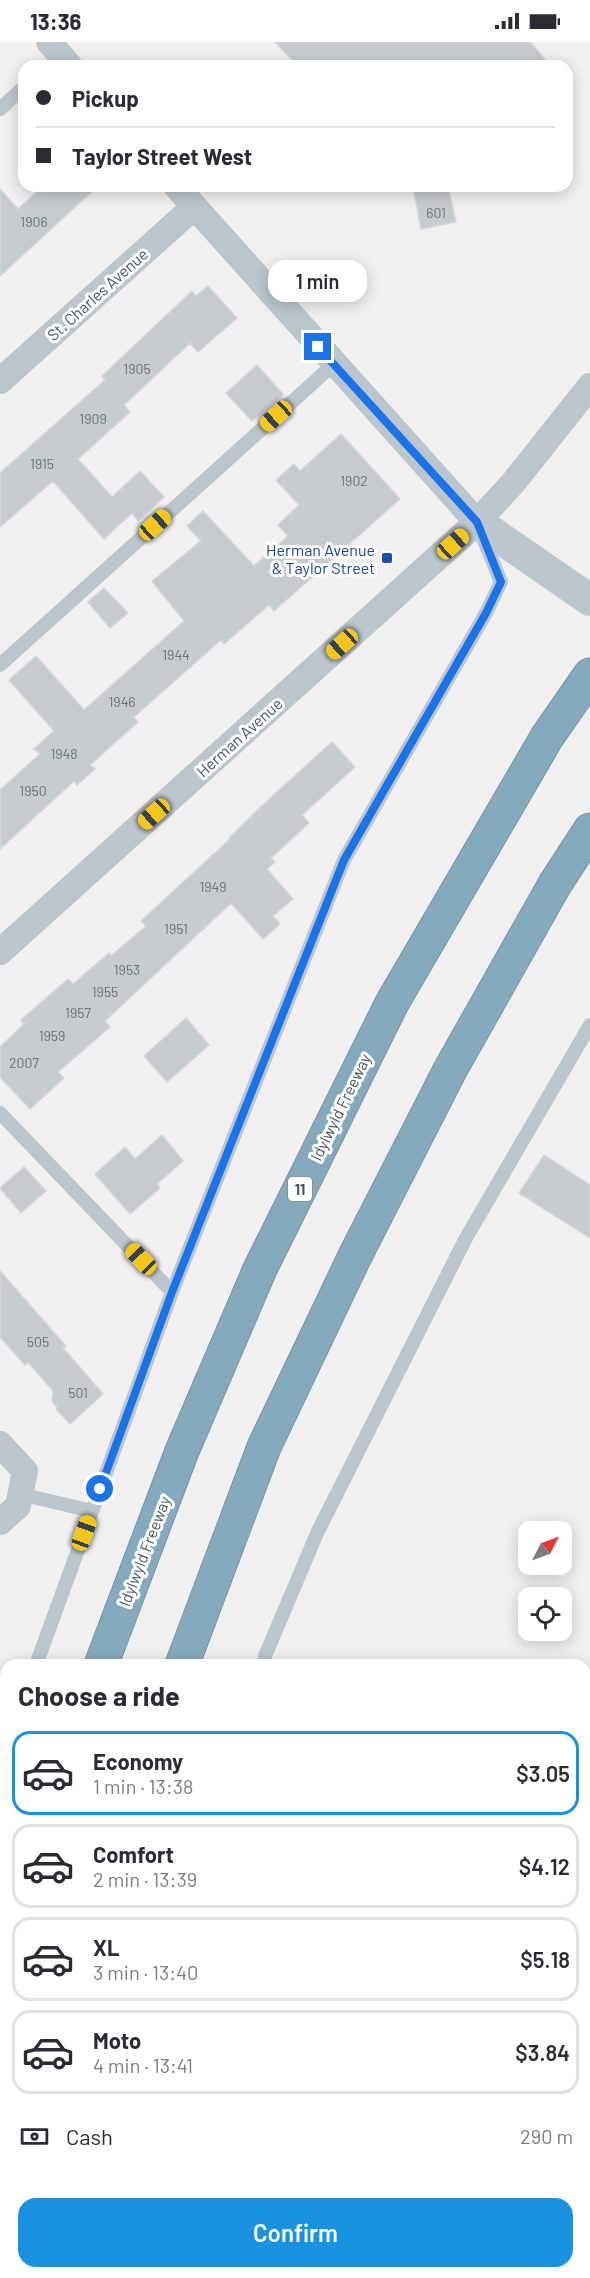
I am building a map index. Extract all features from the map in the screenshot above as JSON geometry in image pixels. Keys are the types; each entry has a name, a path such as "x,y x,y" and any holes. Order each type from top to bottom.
{"highway":[{"name":"Idylwyld Freeway","path":"103,1659 182,1451 260,1269 392,1003 547,738 590,675"},
{"path":"184,1659 264,1447 355,1256 450,1070 555,884 590,830"}],"street":[{"path":"181,192 477,522 590,600"},
{"name":"St. Charles Avenue","path":"0,381 194,207"},
{"name":"Herman Avenue","path":"0,952 477,522 513,483 590,386"},
{"path":"0,1444 24,1471 13,1507"}],"lane":[{"path":"0,109 18,92"},
{"path":"0,665 334,364"},
{"path":"38,1659 172,1292 344,860 486,613 501,582 477,522"},
{"path":"265,1659 318,1532 466,1238 590,1025"},
{"path":"0,1113 172,1292"},
{"path":"13,1507 92,1511"}],"building":[{"path":"275,42 530,42 546,60 292,60"},
{"path":"0,189 18,209 36,192 91,192 0,276"},
{"path":"414,192 449,192 456,222 421,229"},
{"path":"208,286 237,318 198,352 190,343 124,405 130,412 78,459 112,497 140,471 164,497 138,521 132,513 104,539 53,481 0,527 0,473 105,380 102,376 192,291 196,296"},
{"path":"257,365 283,394 252,421 226,393"},
{"path":"341,434 400,499 274,611 269,605 224,644 221,640 134,717 138,722 90,765 95,769 77,785 74,781 0,849 0,790 40,754 34,749 54,731 9,680 36,656 84,710 184,621 152,581 201,541 187,526 203,511 254,566 288,536 278,525 299,505 276,480 294,464 300,471"},
{"path":"104,588 128,613 110,628 88,602"},
{"path":"332,742 355,767 302,815 309,823 271,858 275,862 267,869 293,899 273,916 280,924 263,939 231,903 105,1021 110,1027 58,1072 64,1078 30,1109 0,1077 0,1047 24,1024 21,1020 68,979 73,984 109,953 111,956 146,926 141,921"},
{"path":"186,1018 209,1045 167,1082 144,1056"},
{"path":"162,1135 183,1161 157,1184 160,1188 130,1214 95,1174 125,1147 135,1159"},
{"path":"544,1155 590,1185 590,1238 519,1193"},
{"path":"24,1167 46,1191 21,1213 0,1188"},
{"path":"0,1271 66,1346 63,1348 103,1394 70,1424 56,1409 52,1401 53,1391 28,1362 25,1365 0,1337"}],"place":[{"name":"Herman Avenue & Taylor Street","path":"387,558"}],"route":[{"path":"100,1489 172,1292 344,860 486,613 501,582 477,522 318,347"}]}
